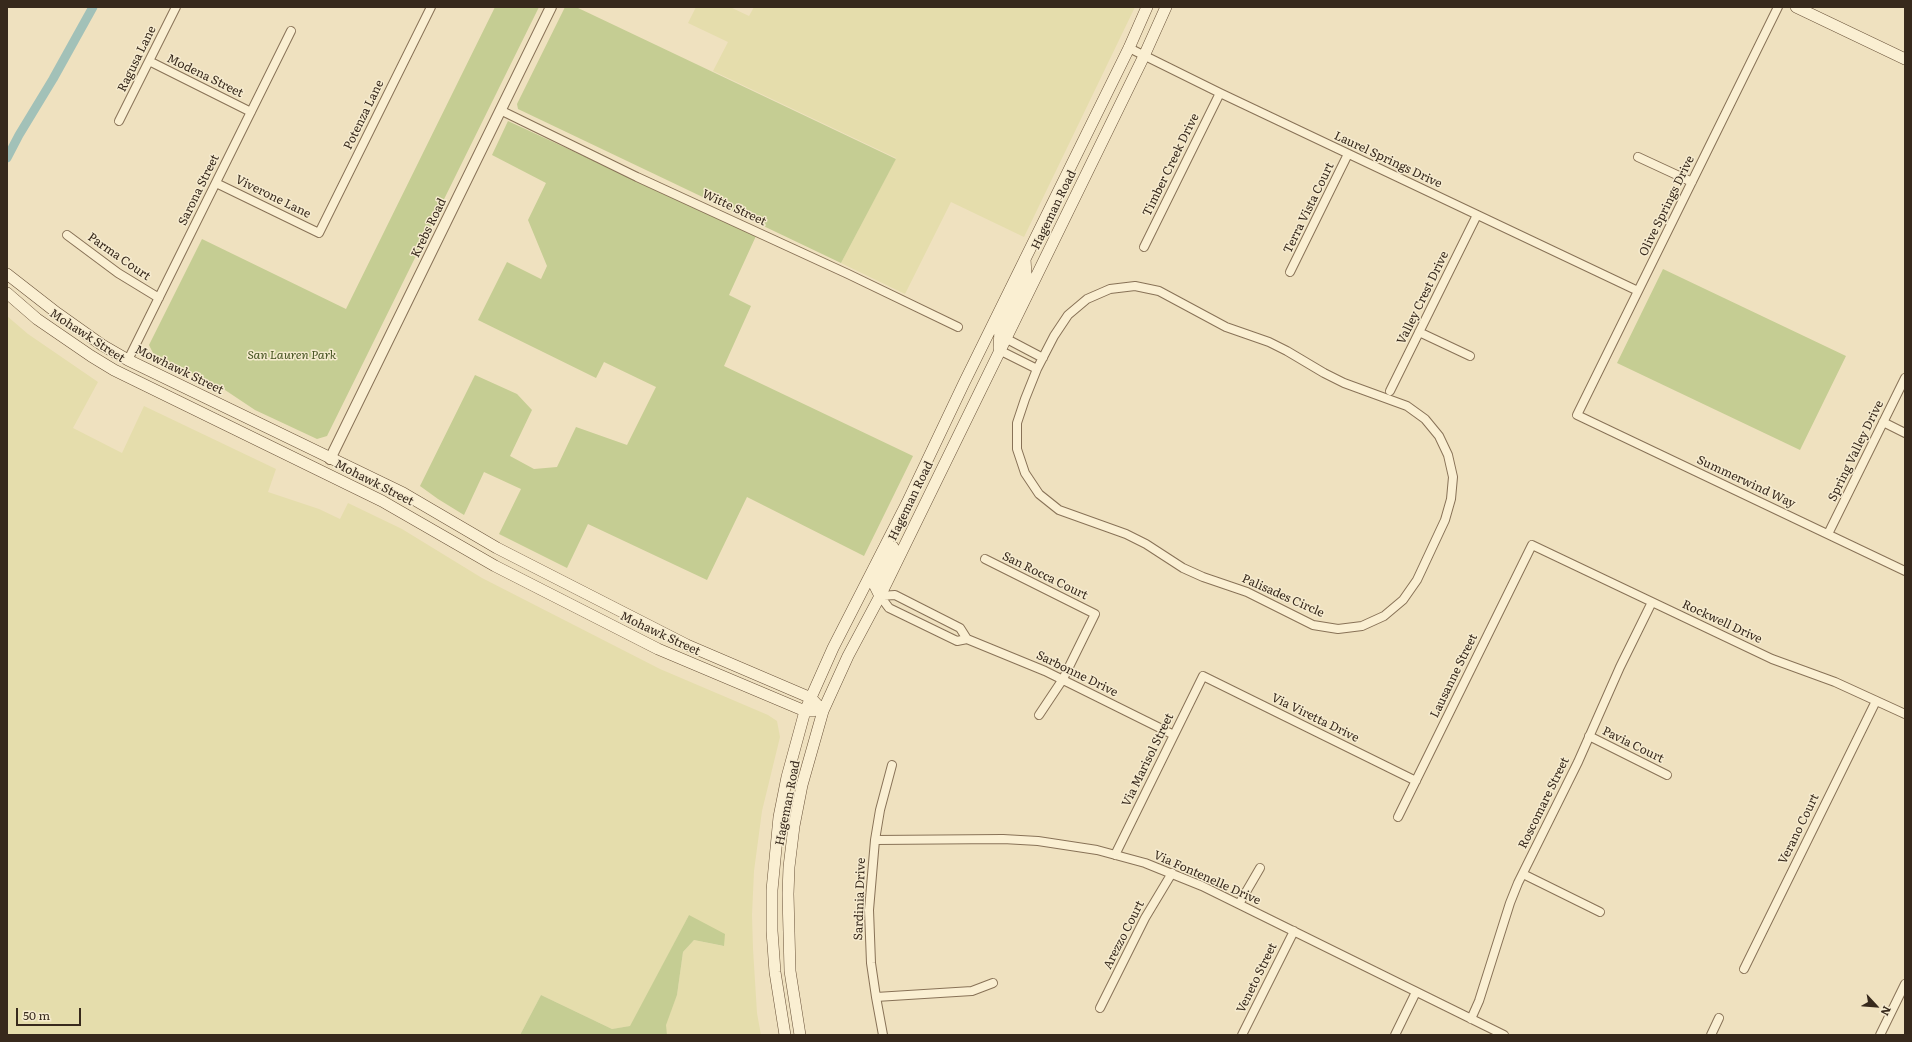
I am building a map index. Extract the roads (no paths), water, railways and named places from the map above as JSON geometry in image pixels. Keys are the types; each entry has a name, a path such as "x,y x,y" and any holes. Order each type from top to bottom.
{"main road":[{"name":"Hageman Road","path":"785,1035 775,972 772,931 772,890 779,817 787,777 805,711 833,648 907,503 1129,48 1147,7"},
{"name":"Hageman Road","path":"800,1035 790,971 788,894 789,867 794,826 802,785 824,712 848,656 880,596 1144,56 1166,7"},
{"path":"1796,7 1904,56"},
{"path":"1000,350 1000,330 1026,275 1025,259"},
{"name":"Mowhawk Street","path":"7,274 56,313 102,346 330,459"},
{"name":"Mohawk Street","path":"7,294 30,313 91,356 114,370 382,501 496,566 658,649 805,711 824,712"},
{"path":"30,313 60,326 109,359 121,362 128,360"},
{"path":"208,416 241,425 313,459 330,459"},
{"name":"Mohawk Street","path":"330,459 403,493 497,548 687,645 811,698 824,712"},
{"path":"880,596 875,586 900,532 907,503"}],"street":[{"name":"Ragusa Lane","path":"119,121 176,7"},
{"name":"Potenza Lane","path":"319,233 431,7"},
{"name":"Krebs Road","path":"330,459 551,7"},
{"name":"Olive Springs Drive","path":"1577,415 1778,7"},
{"name":"Sarona Street","path":"128,360 291,30"},
{"name":"Laurel Springs Drive","path":"1129,48 1220,93 1638,292"},
{"name":"Modena Street","path":"149,61 251,112"},
{"name":"Timber Creek Drive","path":"1144,247 1220,93"},
{"name":"Witte Street","path":"500,110 637,177 958,327"},
{"name":"Terra Vista Court","path":"1290,272 1348,154"},
{"path":"1638,157 1692,182"},
{"name":"Viverone Lane","path":"216,183 319,233"},
{"name":"Valley Crest Drive","path":"1390,392 1477,215"},
{"name":"Parma Court","path":"67,235 118,273 159,298"},
{"name":"Palisades Circle","path":"1134,286 1159,291 1226,327 1269,342 1344,383 1407,406 1425,419 1439,436 1448,455 1453,477 1452,499 1445,520 1417,580 1403,600 1384,616 1368,623 1338,629 1313,625 1247,592 1202,577 1183,568 1146,544 1126,534 1059,510 1039,494 1025,473 1017,449 1017,423 1025,399 1043,358 1068,315 1087,299 1110,289 1134,286"},
{"path":"1419,332 1470,356"},
{"path":"1005,338 1043,358"},
{"path":"1000,350 1037,369"},
{"path":"1023,362 1029,351"},
{"name":"Spring Valley Drive","path":"1828,534 1905,378"},
{"name":"Summerwind Way","path":"1577,415 1905,571"},
{"path":"1883,422 1905,433"},
{"name":"Rockwell Drive","path":"1532,545 1772,659 1835,682 1905,714"},
{"name":"Lausanne Street","path":"1398,817 1532,545"},
{"name":"San Rocca Court","path":"985,559 1095,614 1063,679"},
{"name":"Sarbonne Drive","path":"967,639 960,628 895,594 880,596 889,608 957,641 967,639 1027,663 1063,679 1174,735"},
{"name":"Roscomare Street","path":"1471,1019 1479,1001 1510,903 1620,667 1652,602"},
{"name":"Via Viretta Drive","path":"1203,676 1416,781"},
{"name":"Via Marisol Street","path":"1115,855 1203,676"},
{"path":"1039,715 1063,679"},
{"name":"Verano Court","path":"1744,969 1876,701"},
{"name":"Pavia Court","path":"1589,736 1667,775"},
{"name":"Sardinia Drive","path":"883,1035 876,997 871,956 869,910 875,840 880,810 892,765"},
{"name":"Via Fontenelle Drive","path":"875,840 1003,839 1038,841 1063,844 1115,855 1172,873 1239,904 1504,1035"},
{"path":"1239,904 1260,868"},
{"name":"Arezzo Court","path":"1100,1008 1145,918 1172,873"},
{"path":"1523,874 1600,912"},
{"name":"Veneto Street","path":"1242,1035 1294,931"},
{"path":"876,997 972,991 993,983"},
{"path":"1880,1035 1905,984"},
{"path":"1395,1035 1416,992"},
{"path":"1711,1035 1719,1018"}],"waterway":[{"path":"7,158 93,7"}],"park label":[{"name":"San Lauren Park","path":"292,355"}]}
